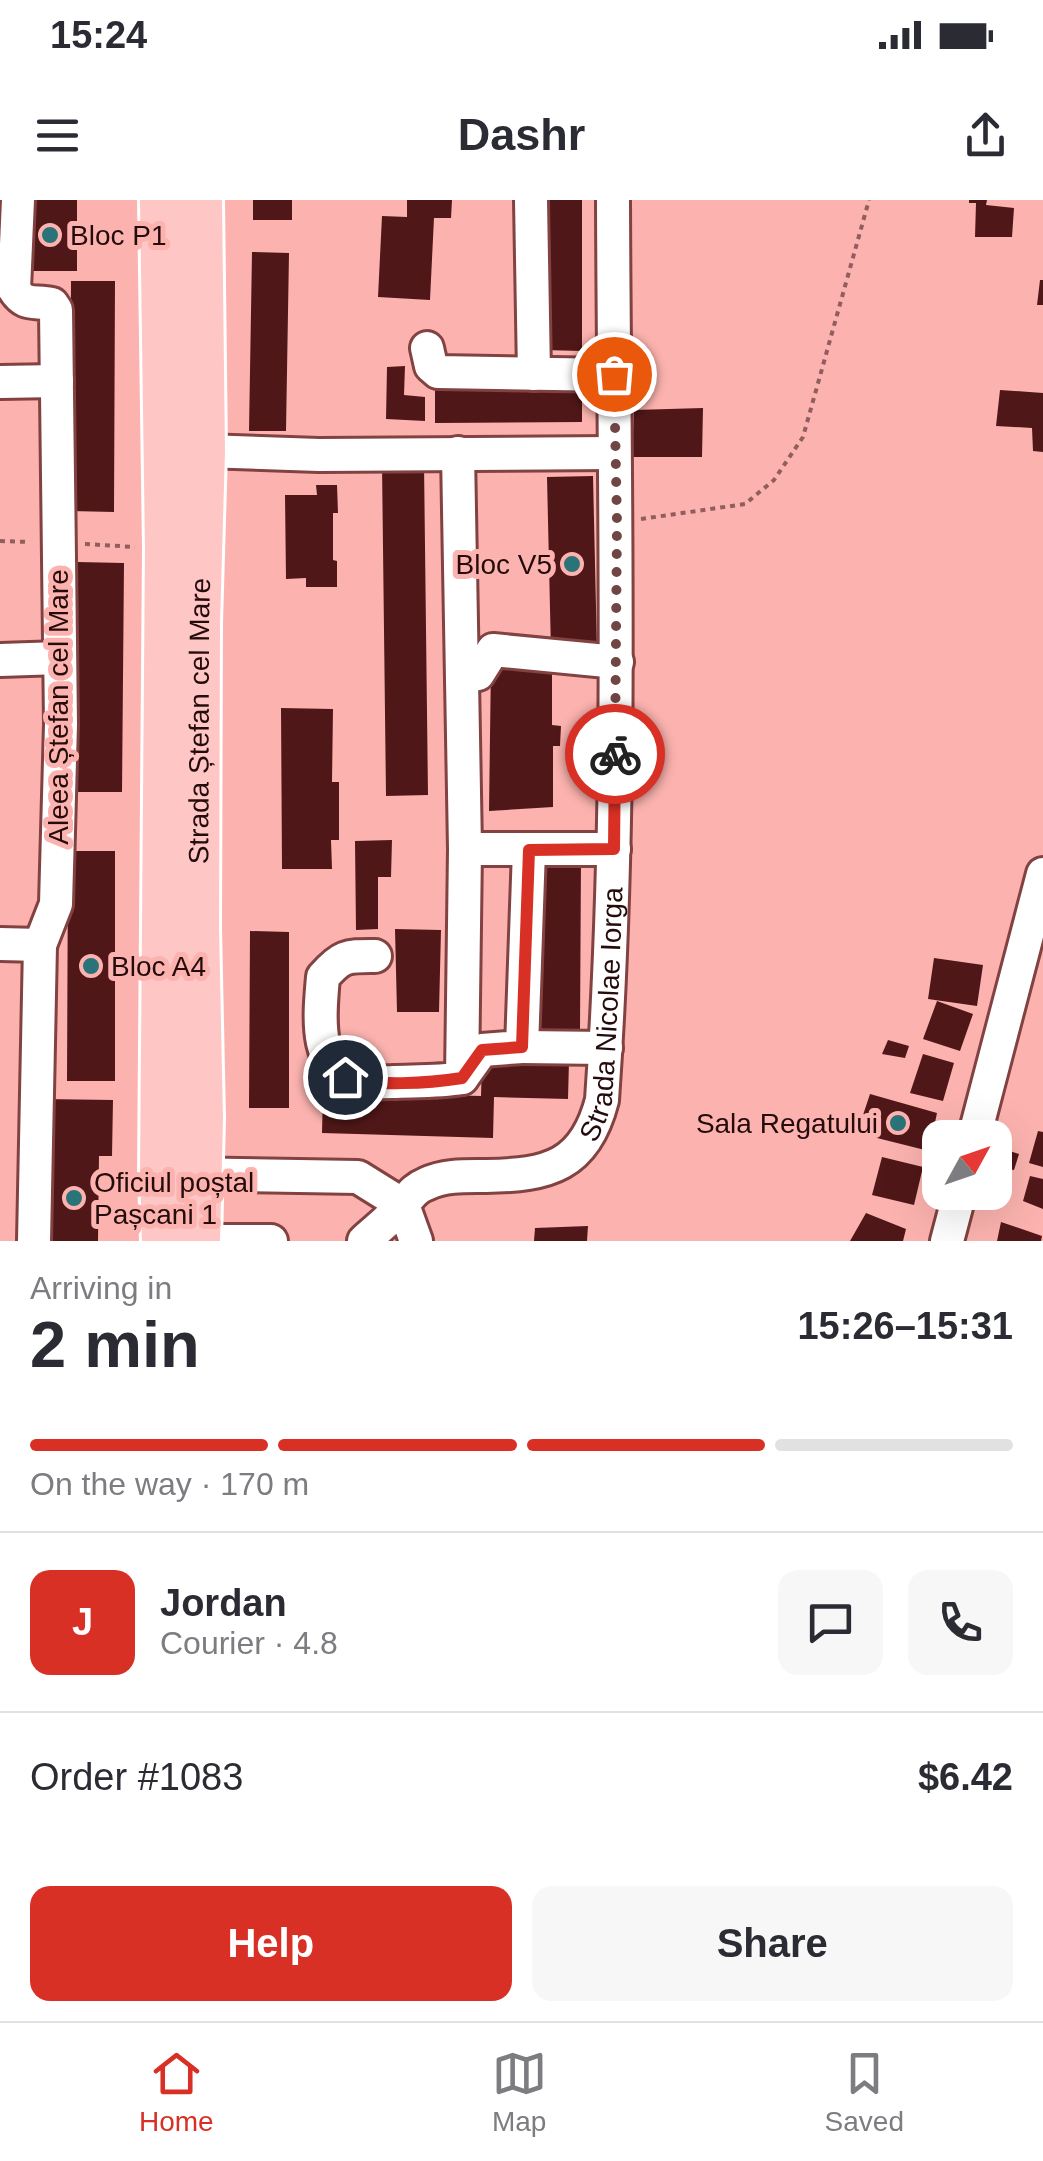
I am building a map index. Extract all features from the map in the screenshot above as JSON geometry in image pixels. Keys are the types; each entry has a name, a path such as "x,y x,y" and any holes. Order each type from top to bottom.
{"main road":[{"name":"Strada Ștefan cel Mare","path":"161,200 180,1174 199,1240"},
{"name":"Strada Ștefan cel Mare","path":"165,1241 180,1174 202,1118 198,928 198,660 204,452 201,200"}],"street":[{"name":"Aleea Ștefan cel Mare","path":"18,200 14,288 20,298 52,304 56,310 61,724 56,904 40,944 34,1241"},
{"path":"530,200 534,374"},
{"name":"Strada Nicolae Iorga","path":"364,1241 413,1191 428,1182 452,1176 530,1174 575,1154 596,1124 602,1100 614,849 617,662 613,200"},
{"path":"427,348 431,366 438,372 614,374"},
{"path":"0,382 57,380"},
{"path":"204,452 614,453"},
{"path":"458,453 464,849 462,1078"},
{"path":"462,677 478,674 493,650 617,662"},
{"path":"0,660 60,658"},
{"path":"464,849 614,849"},
{"path":"522,1047 529,850"},
{"path":"979,1120 1042,878"},
{"path":"0,944 40,944"},
{"path":"375,956 348,956 323,977 323,1048 331,1065 345,1077 361,1082 442,1081 462,1078 482,1050 606,1048"},
{"path":"180,1174 358,1176 403,1205 416,1241"},
{"path":"399,1241 403,1205"},
{"path":"947,1241 955,1210"},
{"path":"165,1241 271,1241"}],"path":[{"path":"617,522 745,504 774,480 803,437 868,200"}],"building":[{"name":"Bloc P1","path":"24,200 77,200 77,271 23,271"},
{"path":"253,200 292,200 292,220 253,220"},
{"path":"407,200 452,200 451,218 434,218 430,300 378,297 382,216 407,217"},
{"path":"543,200 582,200 582,351 543,350"},
{"path":"969,200 987,200 986,205 1014,208 1012,237 975,237 976,203"},
{"path":"252,252 289,253 286,431 249,431"},
{"path":"1040,280 1043,305 1037,305"},
{"path":"71,281 115,281 114,512 70,511"},
{"path":"405,366 404,395 425,397 425,421 386,419 387,367"},
{"path":"435,386 582,386 582,422 435,423"},
{"path":"1000,390 1043,393 1043,452 1033,451 1032,428 996,426"},
{"path":"703,408 702,457 632,457 634,410"},
{"path":"424,463 428,795 386,796 382,464"},
{"name":"Bloc V5","path":"593,476 597,651 551,652 547,477"},
{"path":"316,485 337,485 333,560 337,561 337,587 306,587 306,578 286,579 285,495 317,495"},
{"path":"77,562 124,563 122,792 75,792"},
{"path":"552,661 552,725 561,726 560,746 553,746 553,807 489,811 491,662"},
{"path":"281,708 333,709 332,782 339,782 339,840 331,840 332,869 282,869"},
{"path":"392,840 391,877 378,877 378,929 356,930 355,841"},
{"name":"Bloc A4","path":"68,851 115,851 115,1081 67,1081"},
{"path":"542,857 581,857 580,1030 540,1030"},
{"path":"395,929 441,930 439,1012 397,1012"},
{"path":"250,931 289,932 289,1108 249,1108"},
{"path":"934,958 983,965 977,1006 928,999"},
{"path":"937,1001 973,1014 960,1051 923,1039"},
{"path":"888,1040 909,1046 905,1058 882,1054"},
{"path":"923,1054 954,1063 943,1101 910,1093"},
{"path":"482,1058 569,1061 568,1099 494,1097 493,1138 322,1133 323,1092 481,1096"},
{"name":"Sala Regatului","path":"870,1094 937,1113 936,1120 922,1120 922,1149 857,1133"},
{"name":"Oficiul poștal Pașcani 1","path":"43,1099 113,1100 112,1156 99,1156 98,1241 48,1241"},
{"path":"1038,1131 1043,1132 1043,1167 1029,1163"},
{"path":"1012,1152 1019,1154 1012,1170"},
{"path":"882,1157 922,1167 914,1205 872,1195"},
{"path":"1030,1176 1043,1179 1043,1209 1023,1201"},
{"path":"866,1213 906,1229 903,1241 850,1241"},
{"path":"1001,1222 1042,1236 1041,1241 997,1241"},
{"path":"588,1226 587,1241 534,1241 535,1228"}],"way so far":[{"path":"614,374 615,754"}],"place":[{"name":"Bloc P1","path":"50,235"},
{"name":"Bloc V5","path":"572,564"},
{"name":"Bloc A4","path":"91,966"},
{"name":"Sala Regatului","path":"898,1123"},
{"name":"Oficiul poștal Pașcani 1","path":"74,1198"}],"route":[{"path":"345,1077 361,1082 462,1078 482,1050 522,1047 529,850 614,849 615,754"}]}
